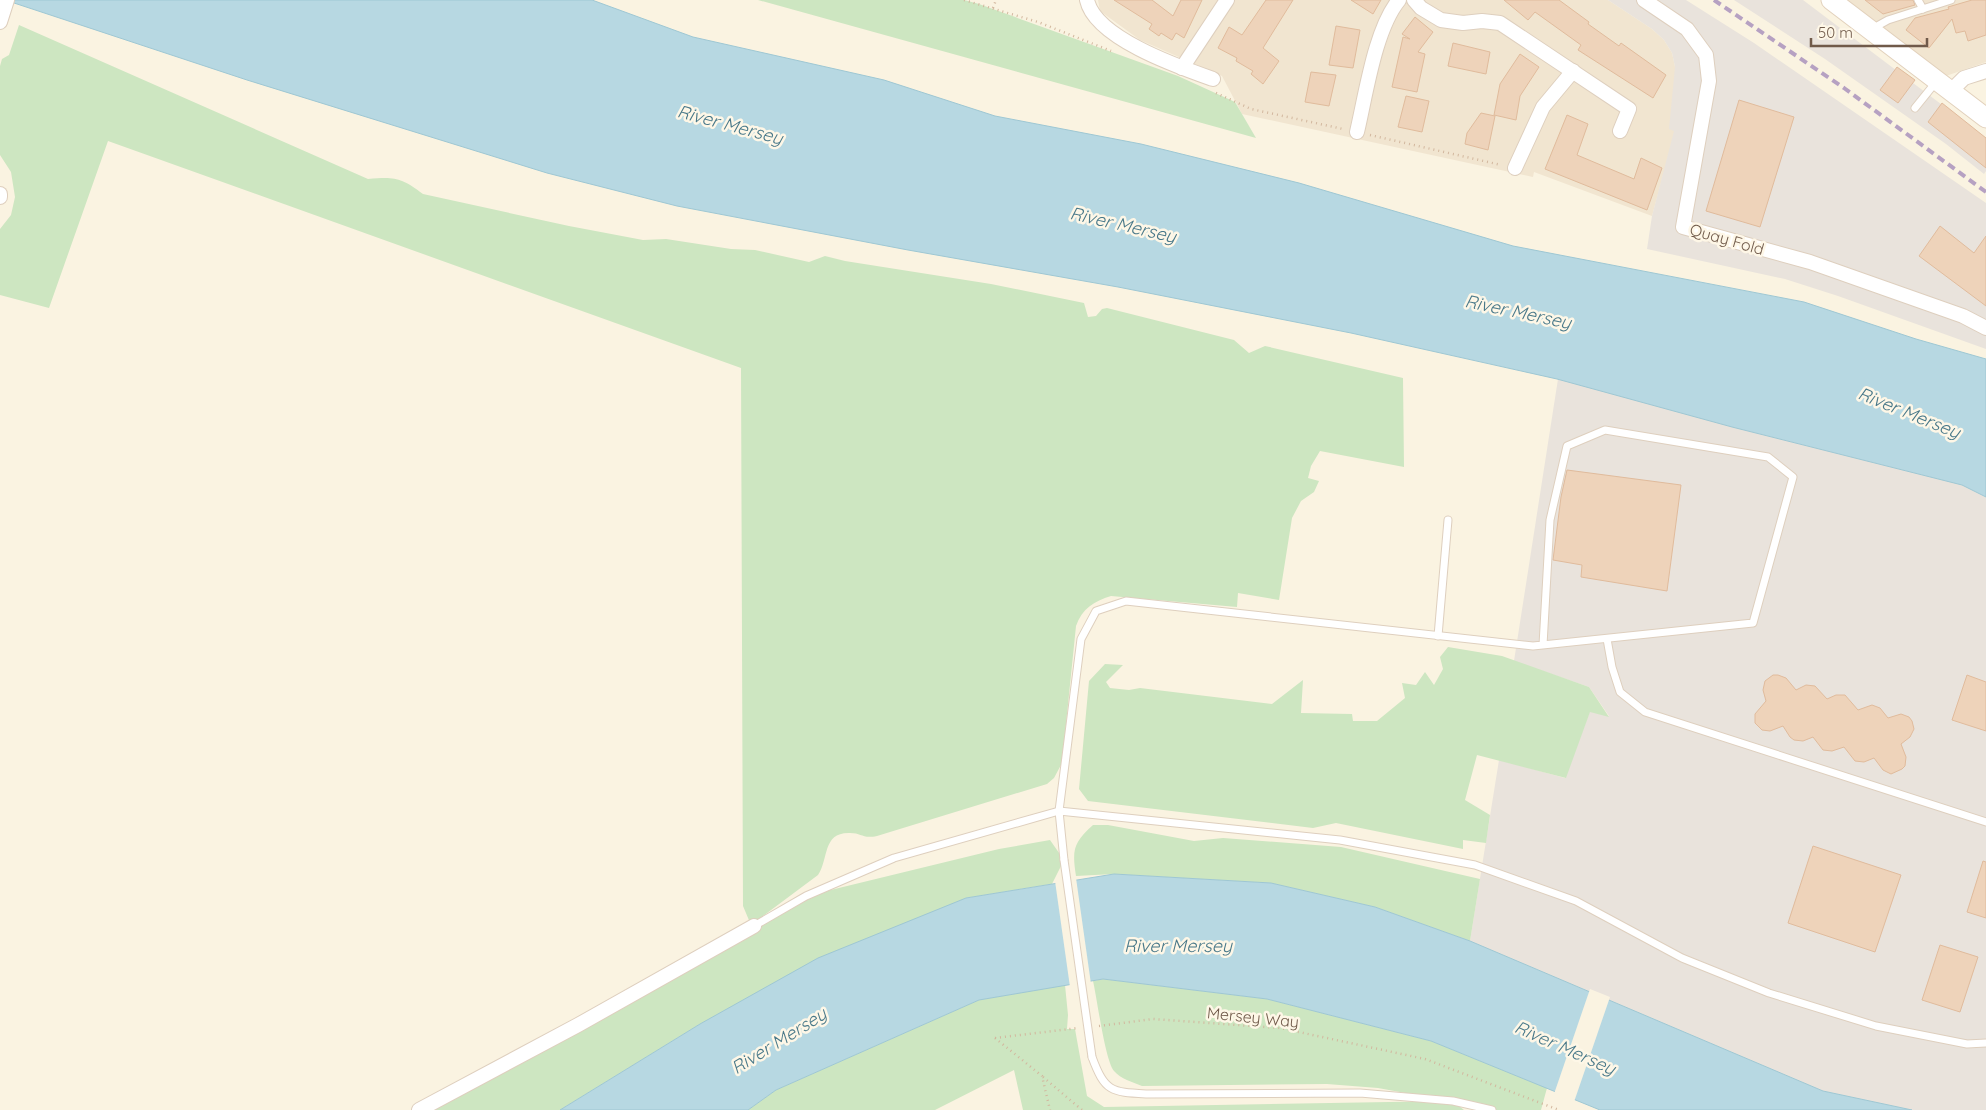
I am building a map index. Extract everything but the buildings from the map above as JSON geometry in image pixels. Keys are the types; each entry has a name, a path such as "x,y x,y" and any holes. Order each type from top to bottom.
{"street":[{"path":"0,22 7,0"},
{"path":"1087,0 1088,7 1108,30 1133,45 1182,68 1212,85"},
{"path":"1182,68 1227,0"},
{"path":"1356,132 1380,34 1391,10 1399,0"},
{"path":"1414,0 1421,8 1441,20 1500,23 1629,109 1620,131"},
{"name":"Quay Fold","path":"1644,0 1687,29 1706,55 1709,82 1683,227 1810,262 1963,316 1986,328"},
{"path":"1831,0 1986,118"},
{"path":"1515,168 1543,107 1573,71"},
{"path":"1945,85 1986,71"},
{"path":"419,1110 578,1025 754,926"}],"lane":[{"path":"1918,0 1923,9"},
{"path":"1874,32 1879,25 1888,20 1951,0"},
{"path":"1915,108 1945,85"},
{"path":"1492,1110 1453,1101 1360,1093 1118,1093 1100,1079 1092,1057 1064,860 1059,811 1081,639 1096,611 1126,601 1533,646 1607,639 1753,623 1793,477 1768,457 1605,430 1567,446 1550,520 1543,645"},
{"path":"1438,636 1448,520"},
{"path":"1607,639 1612,668 1620,692 1646,712 1986,822"},
{"path":"754,926 806,896 894,858 1059,811 1340,840 1475,865 1576,901 1682,958 1769,993 1876,1026 1967,1044 1986,1043"}],"path":[{"path":"964,0 1038,22 1119,54"},
{"path":"979,4 980,0"},
{"path":"993,8 996,0"},
{"path":"1212,85 1251,108 1515,168"},
{"name":"Mersey Way","path":"1095,1026 1153,1019 1280,1028 1425,1058 1559,1110"},
{"path":"1082,1110 995,1038 1085,1027"},
{"path":"1042,1076 1050,1110"}],"shaded area":[{"path":"1098,0 1608,0 1652,29 1664,40 1672,53 1675,67 1675,131 1652,216 1534,172 1533,177 1242,114 1222,76 1140,40 1100,11"},
{"path":"1608,0 1686,0 1754,43 1986,203 1986,349 1785,279 1647,249 1652,216 1674,131 1669,129 1675,67 1672,53 1664,40 1652,29"},
{"path":"1734,0 1803,0 1986,138 1986,171 1984,174 1946,144 1825,59"},
{"path":"1837,0 1986,0 1986,62 1946,76"},
{"path":"1558,379 1732,427 1963,485 1986,497 1986,1110 1912,1110 1823,1091 1470,941 1499,760 1565,778 1590,711 1609,716 1589,687 1514,661"}],"green space":[{"path":"758,0 964,0 979,4 1178,76 1235,102 1256,138"},
{"path":"19,25 368,179 397,179 423,194 643,240 666,239 731,249 755,250 809,262 825,256 845,261 991,284 1084,303 1088,317 1096,316 1102,309 1107,308 1234,340 1249,353 1265,346 1403,378 1404,467 1320,451 1311,466 1308,478 1319,481 1314,492 1301,501 1292,518 1279,600 1238,593 1237,607 1111,596 1089,606 1076,626 1062,763 1054,778 1047,784 877,836 841,834 830,842 818,875 751,925 743,906 741,368 108,141 49,308 0,295 0,229 11,215 15,197 11,172 0,155 0,66 2,59 9,55"},
{"path":"1448,647 1502,656 1589,687 1609,717 1590,712 1566,778 1477,755 1465,800 1490,815 1486,843 1463,840 1463,849 1336,823 1313,828 1088,801 1079,789 1089,681 1105,664 1123,665 1106,682 1110,688 1129,690 1140,688 1272,704 1303,680 1301,713 1352,714 1353,721 1377,721 1405,698 1402,683 1416,685 1425,672 1434,685 1443,669 1440,657"},
{"path":"1093,825 1108,825 1194,841 1223,838 1341,847 1480,879 1470,941 1375,907 1271,883 1114,874 1076,876 1074,853 1081,837"},
{"path":"1050,840 1064,860 1052,884 966,898 700,1024 560,1110 419,1110 806,896 999,849"},
{"path":"1103,979 1267,999 1431,1041 1547,1088 1541,1110 1492,1110 1454,1102 1464,1110 1023,1110 1014,1070 935,1110 748,1110 776,1090 979,1000 1065,985 1068,1015 1067,1029 1075,1029 1087,1096 1104,1107 1449,1101 1378,1088 1327,1084 1142,1086 1127,1080 1114,1071 1107,1055 1093,981"}],"water":[{"name":"River Mersey","path":"5,0 592,0 693,37 884,80 995,116 1141,144 1299,183 1513,246 1804,302 1916,339 1986,359 1986,497 1962,485 1732,427 1557,379 1351,333 1118,287 908,250 677,206 547,173 247,80"},
{"name":"River Mersey","path":"1114,874 1271,883 1375,907 1470,941 1823,1091 1912,1110 1600,1110 1431,1041 1267,999 1103,979 979,1000 776,1090 748,1110 560,1110 700,1024 818,958 966,898"}],"pier":[{"path":"1076,878 1091,984 1070,987 1055,881"},
{"path":"1590,989 1610,997 1574,1102 1554,1094"}],"railway":[{"path":"1714,0 1844,88 1986,192"}]}
